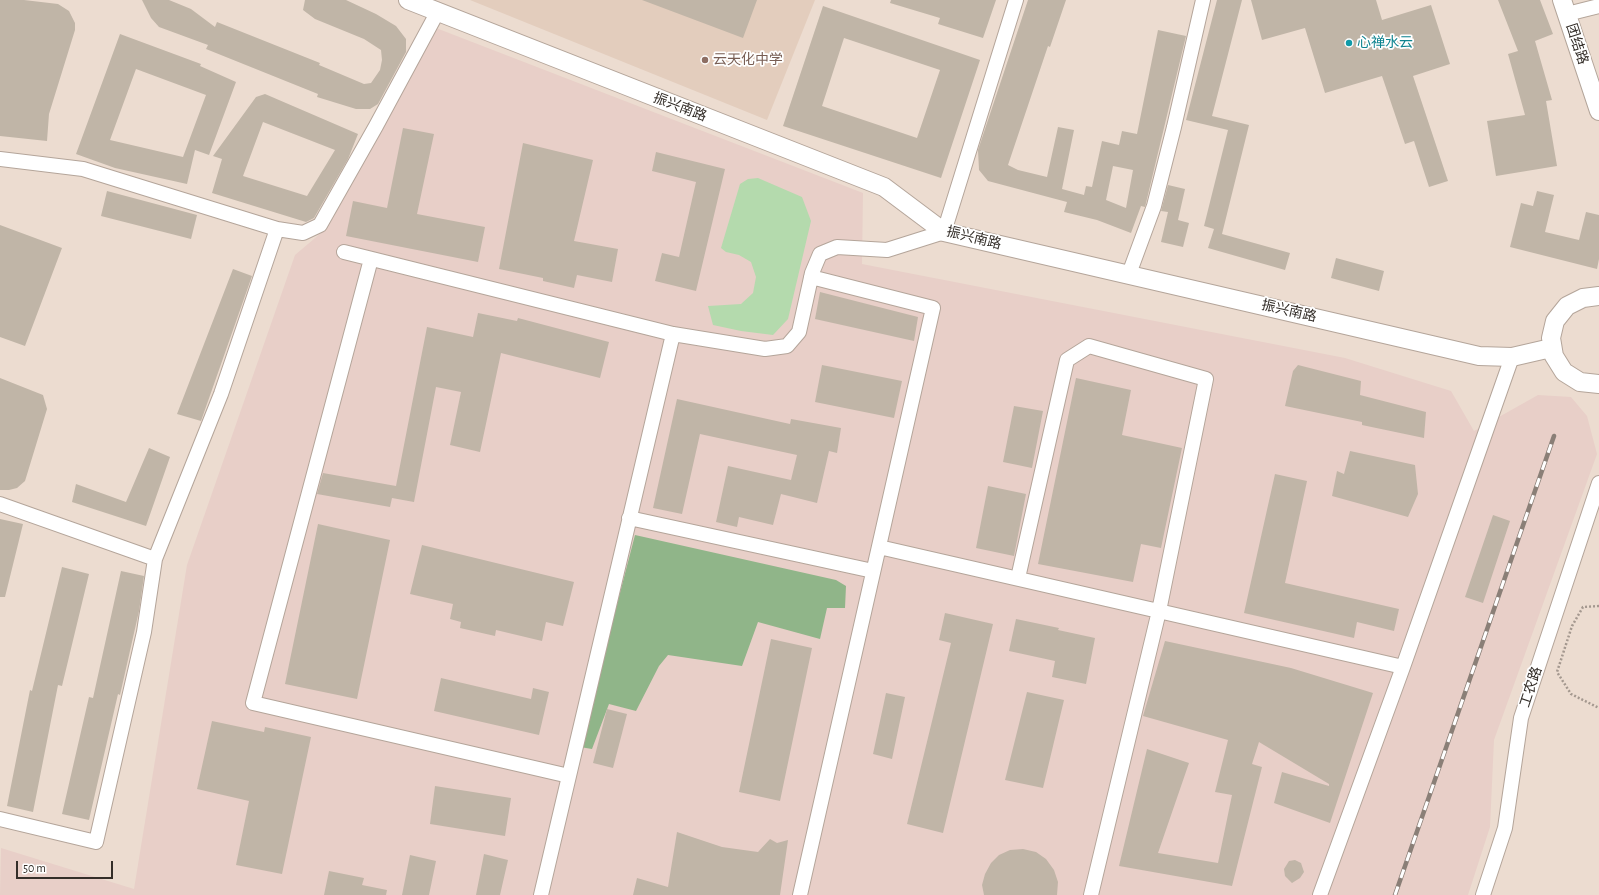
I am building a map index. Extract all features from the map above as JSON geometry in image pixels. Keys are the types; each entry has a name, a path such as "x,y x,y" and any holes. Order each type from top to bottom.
{"main road":[{"name":"振兴南路","path":"408,0 884,187 944,232 1479,356 1512,357 1551,348"},
{"name":"团结路","path":"1564,7 1599,111"},
{"path":"1599,296 1574,301 1560,313 1552,329 1551,348 1558,365 1571,378 1588,384 1599,384"}],"street":[{"path":"344,252 672,334 765,349 787,346 799,332 811,277 820,254 837,247 887,250 944,232 1016,0"},
{"path":"1129,274 1154,206 1203,0"},
{"path":"1564,7 1599,6"},
{"path":"0,159 83,169 278,229 303,233 320,225 376,126 437,12"},
{"path":"0,819 96,842 144,632 154,559 221,394 278,229"},
{"path":"371,259 253,703 569,776"},
{"path":"800,895 933,308 811,277"},
{"path":"541,895 672,334"},
{"path":"1018,578 1067,360 1089,346 1206,379 1159,610 1091,895"},
{"path":"1320,895 1403,667 1512,357"},
{"name":"工农路","path":"1484,895 1505,828 1521,718 1599,483"},
{"path":"0,504 154,559"},
{"path":"630,518 873,571"},
{"path":"879,547 1403,667"}],"path":[{"path":"1599,606 1584,607 1572,626 1557,672 1571,694 1599,708"}],"shaded area":[{"name":"云天化中学","path":"470,0 815,0 767,120"},
{"path":"436,28 863,193 862,264 1345,358 1451,391 1474,431 1538,395 1571,397 1587,416 1597,454 1494,740 1490,827 1468,895 0,895 1,848 134,889 187,565 295,255 328,227"}],"green space":[{"path":"758,178 802,197 811,221 788,319 773,335 741,331 713,325 708,306 741,304 753,293 756,277 751,262 739,255 726,252 721,248 740,184 748,179"},
{"path":"635,535 836,580 846,586 845,608 827,608 820,639 758,622 742,666 668,655 659,666 636,711 609,704 592,749 580,747"}],"building":[{"path":"0,0 24,0 58,4 69,11 75,23 75,30 49,114 47,141 0,136"},
{"path":"142,0 169,0 191,9 215,27 217,22 320,63 319,65 364,84 371,83 380,70 382,60 381,50 364,39 315,19 303,10 305,0 346,0 376,14 396,26 406,39 406,52 378,104 370,109 356,109 317,97 318,94 206,49 208,45 159,27 151,18"},
{"path":"642,0 757,0 743,38"},
{"path":"891,0 996,0 983,38 938,24 940,18 890,3"},
{"path":"1028,0 1066,0 1050,47 1048,46 1008,165 1018,170 1047,177 1058,127 1074,130 1062,189 1084,195 1086,186 1092,187 1102,141 1119,145 1122,131 1137,134 1158,30 1186,36 1145,207 1141,206 1131,233 1097,220 1064,212 1067,202 988,181 979,170 978,150","holes":["1113,166 1133,170 1126,208 1106,200"]},
{"path":"1217,0 1242,0 1212,116 1249,125 1222,234 1290,253 1285,270 1208,248 1214,229 1204,226 1228,130 1186,120"},
{"path":"1251,0 1376,0 1382,20 1431,5 1450,64 1413,76 1448,181 1429,187 1414,141 1405,144 1382,76 1325,93 1305,28 1262,40"},
{"path":"1498,0 1540,0 1553,34 1535,41 1552,100 1546,101 1557,166 1496,176 1487,121 1525,115 1508,54 1518,51"},
{"path":"823,6 980,60 941,178 783,126","holes":["844,38 940,70 917,138 822,106"]},
{"path":"120,34 201,64 200,66 236,82 209,155 195,150 187,184 115,168 76,154","holes":["136,69 206,95 183,157 110,140"]},
{"path":"265,94 358,134 348,159 314,218 306,222 212,193 222,159 213,156 256,97","holes":["263,122 335,150 307,196 243,176"]},
{"path":"403,128 434,134 417,214 485,227 478,262 346,236 353,201 387,208"},
{"path":"523,143 593,160 574,241 618,249 612,282 577,275 574,288 543,281 543,278 499,269"},
{"path":"656,152 725,169 696,291 655,281 662,253 679,257 696,182 652,171"},
{"path":"1168,185 1185,189 1178,220 1189,223 1183,247 1161,242 1168,212 1161,211"},
{"path":"107,191 197,215 191,239 101,216"},
{"path":"1537,191 1554,195 1545,232 1579,240 1586,212 1599,215 1599,259 1597,269 1510,247 1521,203 1533,206"},
{"path":"0,225 62,248 25,346 0,337"},
{"path":"1336,258 1384,271 1379,291 1331,278"},
{"path":"233,269 252,276 201,421 177,414"},
{"path":"820,292 918,317 914,341 815,319"},
{"path":"478,313 517,321 518,318 609,342 600,378 501,353 480,452 450,445 461,392 436,387 414,502 392,498 390,507 317,494 323,473 396,486 427,327 473,337"},
{"path":"822,365 902,381 894,418 815,402"},
{"path":"1298,365 1361,381 1360,395 1426,412 1424,438 1362,425 1362,422 1285,406 1293,371"},
{"path":"0,378 43,395 47,409 25,481 17,488 9,490 0,490"},
{"path":"1076,378 1131,390 1122,435 1182,448 1161,548 1141,544 1133,582 1038,564"},
{"path":"677,399 790,424 791,419 841,428 837,453 829,451 817,503 781,494 773,525 739,517 737,527 716,522 728,466 791,480 797,455 700,434 682,514 653,508"},
{"path":"1014,406 1043,411 1032,468 1003,462"},
{"path":"149,448 170,457 146,526 72,502 76,484 126,502"},
{"path":"1350,451 1415,465 1418,494 1408,517 1332,496 1337,471 1344,474"},
{"path":"1275,474 1307,481 1285,583 1399,609 1394,631 1357,622 1354,638 1244,613"},
{"path":"988,486 1026,494 1014,556 976,548"},
{"path":"1493,515 1510,521 1483,603 1465,597"},
{"path":"0,519 23,524 5,597 0,597"},
{"path":"318,524 390,540 357,699 285,684"},
{"path":"422,545 574,582 563,626 546,622 542,641 496,630 495,636 460,628 461,622 450,619 453,604 410,594"},
{"path":"62,567 89,574 62,686 58,685 33,812 7,806 30,690 32,691"},
{"path":"121,571 144,576 139,611 89,820 62,814 89,697 93,698"},
{"path":"945,613 993,624 943,833 907,824 951,643 939,640"},
{"path":"1016,619 1059,628 1058,630 1095,638 1086,684 1052,677 1055,661 1009,651"},
{"path":"771,639 812,648 780,801 739,792"},
{"path":"1165,641 1291,668 1373,693 1330,823 1274,803 1282,772 1329,786 1329,784 1259,742 1252,764 1262,767 1232,886 1119,866 1147,749 1189,763 1158,853 1218,863 1232,795 1215,792 1228,740 1143,716"},
{"path":"441,678 531,699 533,688 549,692 539,735 434,711"},
{"path":"1027,692 1064,700 1043,788 1005,780"},
{"path":"886,693 905,697 892,759 873,754"},
{"path":"607,709 627,714 613,768 593,763"},
{"path":"212,721 264,732 265,727 311,737 282,874 236,865 249,801 197,789"},
{"path":"435,786 511,798 505,836 430,824"},
{"path":"677,832 722,847 758,852 770,839 777,843 788,840 780,895 633,895 637,878 668,887"},
{"path":"1023,849 1036,852 1046,859 1054,870 1058,882 1057,895 984,895 982,885 985,874 991,863 999,855 1010,850"},
{"path":"484,854 508,860 500,895 476,895"},
{"path":"410,855 436,861 429,895 402,895"},
{"path":"1295,860 1301,863 1304,872 1300,878 1292,883 1285,876 1284,869 1289,861"},
{"path":"329,871 364,878 362,885 387,890 386,895 324,895"}],"railway":[{"path":"1395,895 1554,436"}],"place":[{"name":"心禅水云","path":"1349,43"},
{"name":"云天化中学","path":"705,60"}]}
